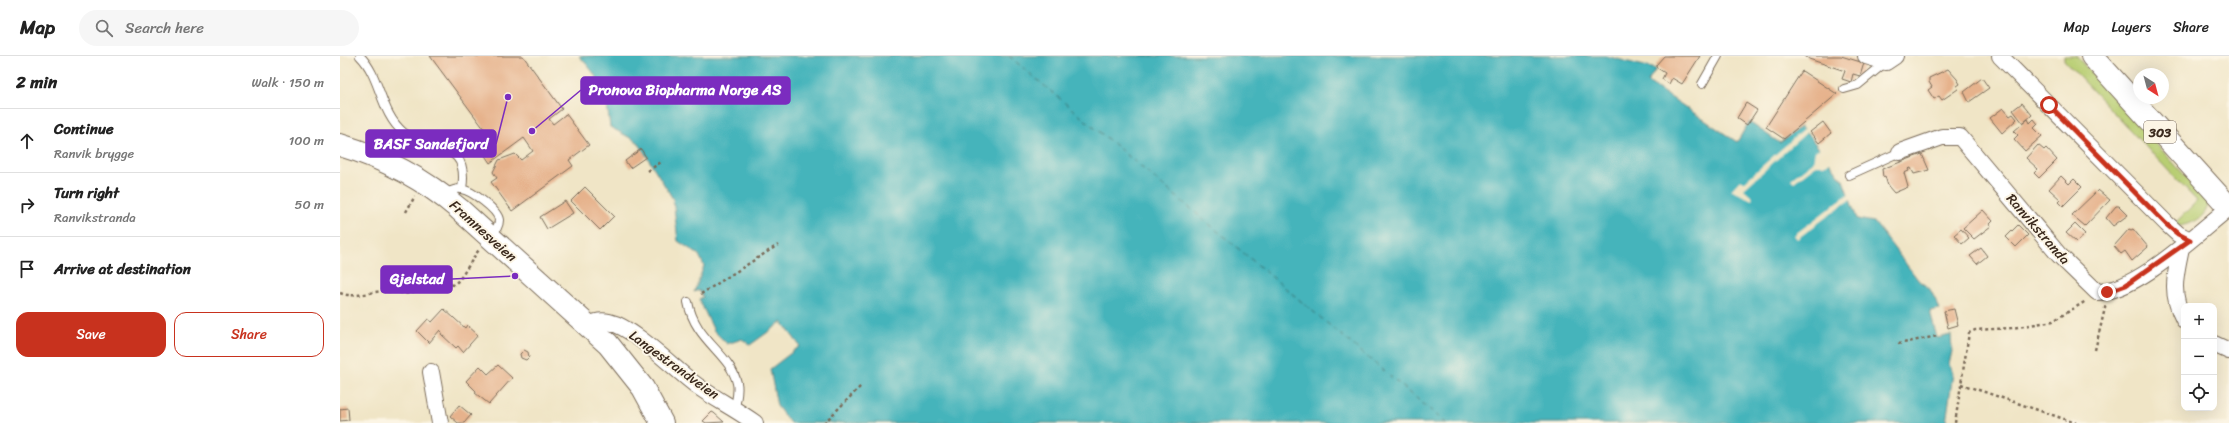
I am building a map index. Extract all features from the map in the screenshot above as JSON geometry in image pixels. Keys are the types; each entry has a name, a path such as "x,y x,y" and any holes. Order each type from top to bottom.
{"main road":[{"name":"303","path":"2092,56 2229,208"},
{"name":"Framnesveien","path":"340,144 452,192 490,237 589,325 622,359 654,405 662,423"}],"street":[{"path":"1866,56 1891,59"},
{"path":"2000,56 2166,224 2178,234 2185,244 2174,290 2181,314"},
{"name":"Ranvikstranda","path":"1900,152 1942,137 1960,137 2059,255 2097,292"},
{"path":"2097,292 2107,292 2126,285 2185,244 2229,208"},
{"name":"Langestrandveien","path":"589,325 596,321 610,322 634,335 696,385 735,408 755,423"},
{"path":"2217,345 2229,351"},
{"path":"431,372 440,423"}],"lane":[{"path":"360,56 374,79 391,117 402,132 416,141 448,149 457,155 462,163 464,176 452,192"},
{"path":"1702,84 1718,56"},
{"path":"1844,89 1858,85 1891,59"},
{"path":"1849,175 1900,152"},
{"path":"688,302 690,312 698,330 732,371 738,384 735,408"}],"path":[{"path":"648,171 661,162"},
{"path":"340,293 354,295 387,291 410,293 438,282 444,281 453,285 457,283 470,260 490,237"},
{"path":"701,294 778,245"},
{"path":"1955,423 1969,333 1975,330 2012,328 2053,321 2087,300 2094,302 2097,292"},
{"path":"2096,350 2106,307"},
{"path":"1898,344 1937,336"},
{"path":"1961,384 2076,423"},
{"path":"824,423 862,385"}],"green space":[{"path":"2064,56 2076,56 2209,202 2202,216 2191,223 2180,226 2175,223 2197,201 2064,60"}],"water":[{"path":"579,56 1606,56 1656,69 1648,82 1737,142 1749,122 1780,143 1800,127 1808,134 1843,180 1857,219 1874,222 1919,281 1930,289 1940,309 1930,311 1937,338 1951,335 1952,351 1949,365 1953,373 1946,423 790,423 777,406 770,369 800,346 782,322 750,345 742,339 727,344 714,331 699,299 703,297 699,290 694,292 704,266 699,255 678,241 673,199 638,142 610,127 607,105 602,88 593,73"}],"pier":[{"path":"1805,128 1808,131 1744,189 1753,197 1752,200 1731,190 1740,180 1744,182"},
{"path":"1820,148 1831,161 1826,165 1816,165 1794,182 1791,179 1813,162 1815,151"},
{"path":"1851,192 1852,198 1797,239 1794,235"}],"building":[{"path":"430,56 523,56 562,109 549,119 553,124 566,114 589,145 569,160 573,166 512,211 491,182 497,178 493,172 499,160 515,154 521,160 533,151 524,138 490,163 484,154 496,145"},
{"path":"1664,56 1700,56 1682,84 1672,78 1669,84 1662,79 1665,73 1656,67"},
{"path":"1805,56 1841,56 1864,63 1860,76 1853,74 1851,82 1842,79 1845,71 1809,59"},
{"path":"1948,69 1960,84 1957,86 1958,89 1942,100 1939,96 1934,99 1928,90 1932,87 1929,82 1929,78"},
{"path":"1802,71 1837,94 1784,139 1766,127"},
{"path":"1982,78 1989,88 1969,102 1964,92"},
{"path":"1746,103 1757,110 1747,125 1737,118"},
{"path":"2022,103 2032,115 2023,123 2013,110"},
{"path":"2003,108 2010,116 2013,114 2017,119 2002,133 1990,118"},
{"path":"2028,119 2030,123 2034,119 2038,124 2034,128 2042,136 2025,151 2014,139 2018,135 2014,131"},
{"path":"1823,122 1831,133 1819,143 1810,132"},
{"path":"2038,145 2044,150 2046,148 2057,160 2039,178 2034,173 2038,169 2026,158"},
{"path":"641,149 646,157 630,168 625,161"},
{"path":"1922,154 1929,170 1914,174 1911,168 1908,169 1909,171 1904,173 1908,187 1894,193 1888,186 1885,176 1883,177 1882,169"},
{"path":"2061,176 2069,184 2074,179 2082,187 2063,206 2059,202 2061,200 2049,189"},
{"path":"585,187 614,216 600,230 571,201"},
{"path":"2098,190 2110,200 2085,226 2072,215"},
{"path":"565,201 573,213 547,229 540,217"},
{"path":"2116,206 2119,206 2128,215 2113,226 2106,218"},
{"path":"1983,210 1993,221 1990,224 1991,226 1974,239 1963,228"},
{"path":"2075,224 2085,234 2076,242 2066,233"},
{"path":"2018,225 2028,235 2016,247 2006,237"},
{"path":"1961,229 1969,238 1962,244 1954,235"},
{"path":"2129,229 2133,229 2148,247 2132,261 2125,251 2121,254 2114,246"},
{"path":"1981,248 1987,256 1977,264 1970,256"},
{"path":"444,309 465,328 467,325 478,335 463,352 458,346 456,348 441,334 442,332 440,330 429,343 417,331 428,319 432,322"},
{"path":"1954,309 1958,325 1948,328 1944,311"},
{"path":"524,350 528,352 529,357 526,360 521,358 520,354"},
{"path":"498,365 512,378 489,404 475,393 476,391 466,381 480,366 488,374"},
{"path":"459,405 471,415 464,423 458,423 450,416"},
{"path":"348,408 349,420 340,421 340,409"},
{"path":"712,412 724,422 706,423 703,421"}],"ferry route":[{"path":"1009,56 1446,423"}],"place":[{"name":"BASF Sandefjord","path":"508,97"},
{"name":"Pronova Biopharma Norge AS","path":"532,131"},
{"name":"Gjelstad","path":"515,276"}],"route":[{"path":"2049,105 2060,118 2166,224 2178,234 2190,240 2181,248 2126,285 2107,292"}]}
